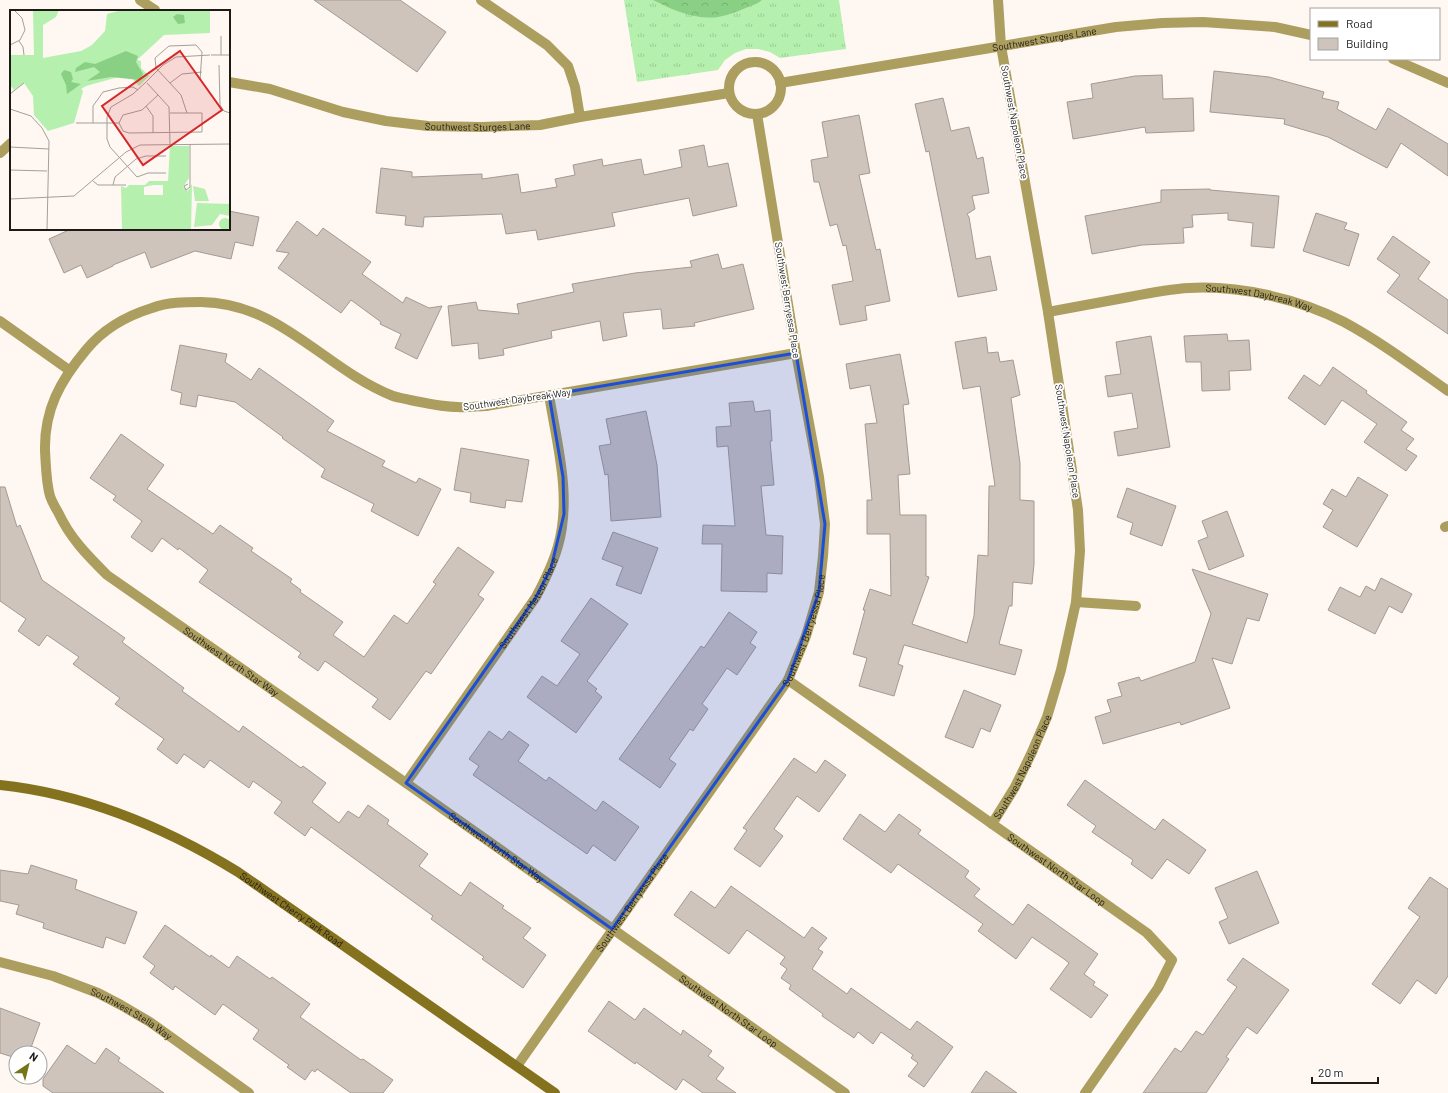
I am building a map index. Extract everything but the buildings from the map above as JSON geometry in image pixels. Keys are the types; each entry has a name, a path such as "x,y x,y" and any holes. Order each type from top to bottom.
{"main road":[{"name":"Southwest Cherry Park Road","path":"0,785 78,800 107,809 137,820 205,852 238,872 555,1093"}],"street":[{"path":"140,0 155,10"},
{"path":"481,0 547,45 568,66 575,87 580,117"},
{"name":"Southwest Napoleon Place","path":"992,824 1015,787 1047,717 1061,670 1076,602 1080,551 1078,510 1048,312 1002,46 998,0"},
{"name":"Southwest Sturges Lane","path":"780,83 1116,27 1162,23 1203,22 1268,26 1310,35"},
{"path":"1394,60 1448,83"},
{"path":"749,63 759,63 769,67 776,74 780,83 780,92 777,101 768,111 757,114 745,112 735,105 729,93 729,83 734,73 740,67 749,63"},
{"name":"Southwest Sturges Lane","path":"230,82 270,89 343,112 386,121 428,126 482,127 540,125 580,117 729,93"},
{"name":"Southwest Berryessa Place","path":"517,1066 788,680 806,636 819,592 825,524 819,477 796,353 757,114"},
{"path":"0,152 10,144"},
{"name":"Southwest Daybreak Way","path":"1048,312 1154,292 1189,288 1229,288 1266,294 1305,306 1344,322 1390,350 1448,391"},
{"name":"Southwest Daybreak Way","path":"69,370 91,343 114,325 132,314 158,306 180,302 216,302 247,309 266,317 285,328 364,382 394,396 426,404 459,408 486,406 796,353"},
{"path":"0,321 69,370"},
{"name":"Southwest North Star Way","path":"69,370 55,394 48,418 45,439 46,470 51,497 66,529 85,554 107,575 406,783 612,929"},
{"name":"Southwest Meteor Place","path":"406,783 536,597 551,568 558,545 564,514 563,477 549,395"},
{"path":"1076,602 1136,606"},
{"name":"Southwest North Star Loop","path":"788,680 1147,933 1172,960 1158,988 1085,1093"},
{"name":"Southwest North Star Loop","path":"612,929 845,1093"},
{"name":"Southwest Stella Way","path":"0,962 53,976 110,999 150,1022 249,1093"}],"highlighted area":[{"path":"796,353 825,524 819,592 788,680 612,929 406,783 536,597 551,568 564,514 563,477 549,395"}],"green space":[{"path":"624,0 839,0 846,49 780,58 770,52 758,49 746,49 735,53 725,60 718,70 637,82"},
{"path":"653,0 762,0 733,13 709,18 692,16"}]}
